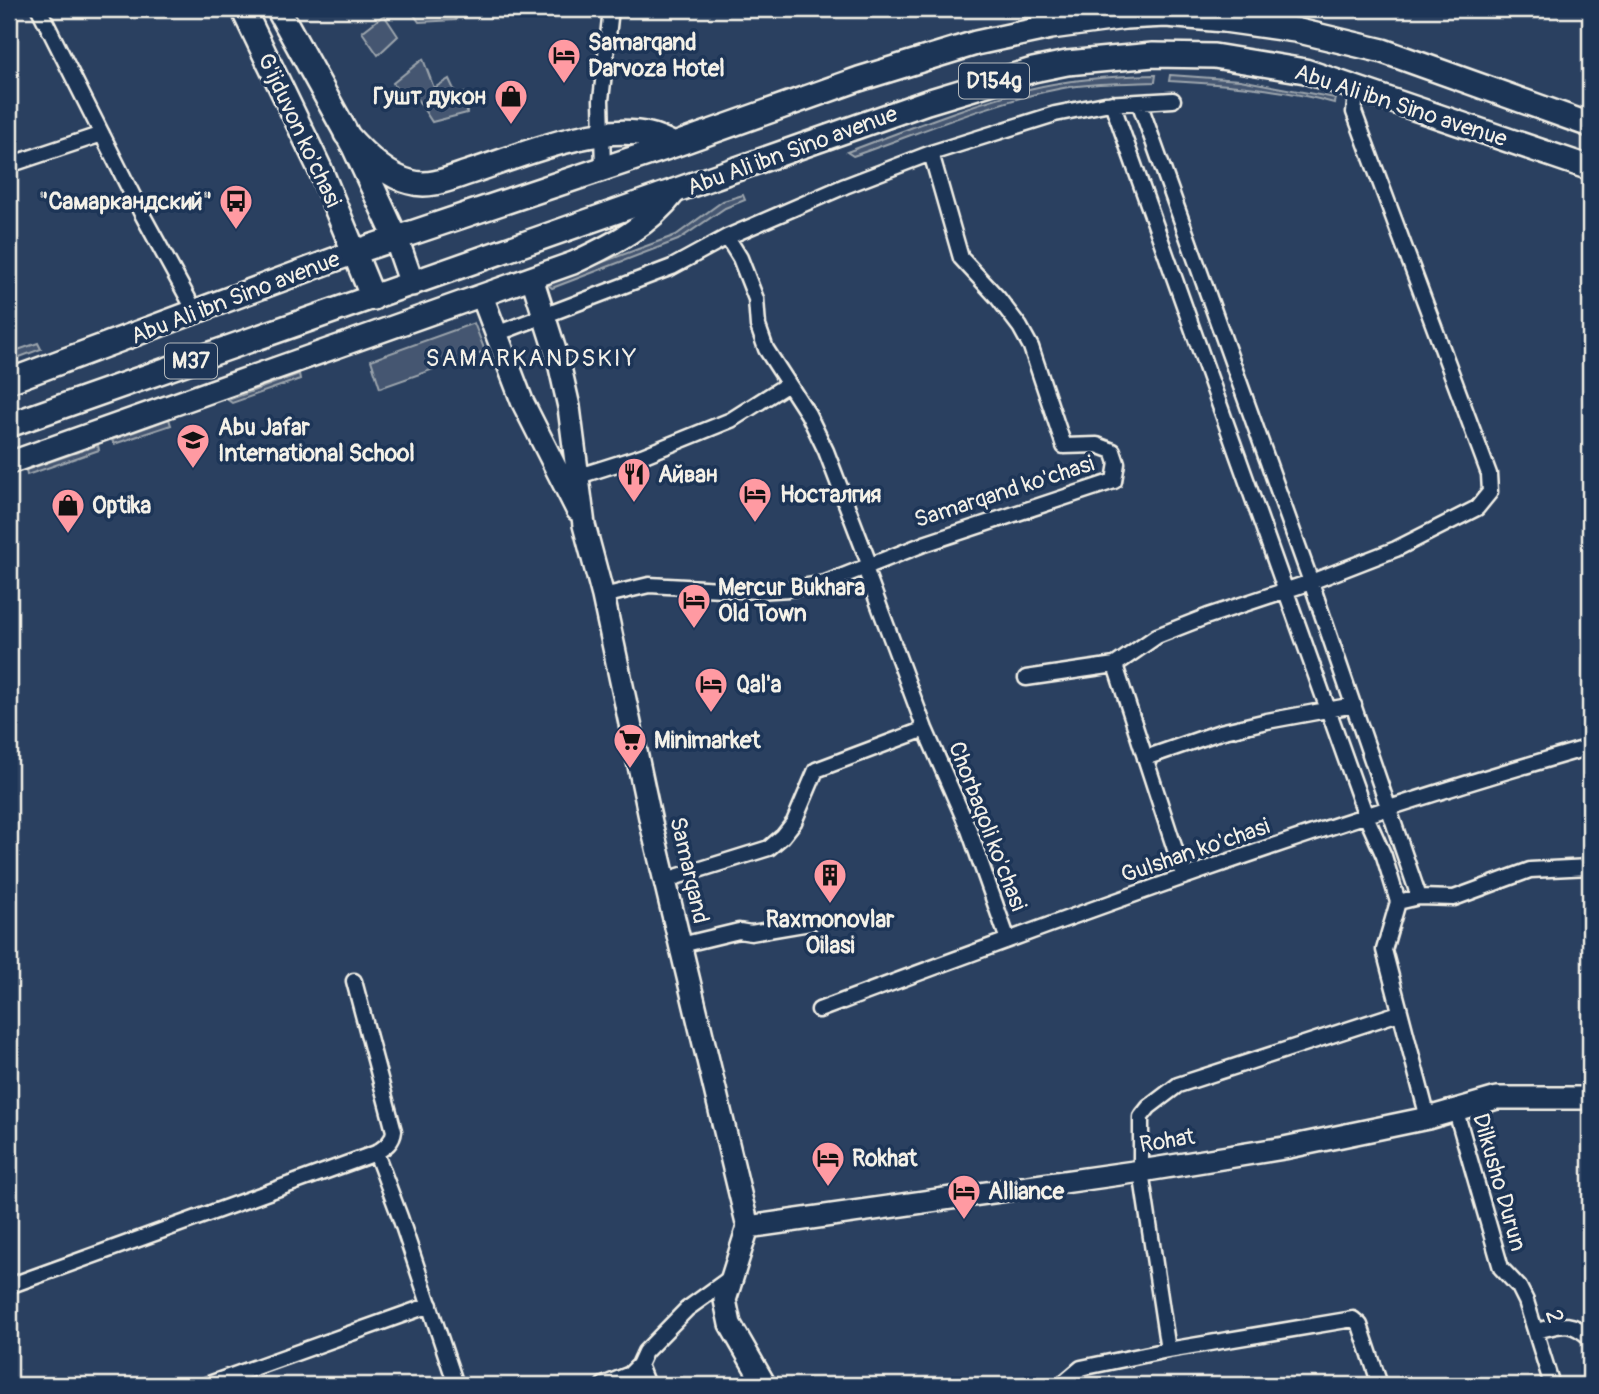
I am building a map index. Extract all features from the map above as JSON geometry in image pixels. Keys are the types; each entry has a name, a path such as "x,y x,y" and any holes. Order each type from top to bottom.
{"main road":[{"name":"G'ijduvon ko'chasi","path":"243,9 320,169 373,298"},
{"name":"G'ijduvon ko'chasi","path":"278,9 346,134 396,237 412,284"},
{"name":"Abu Ali ibn Sino avenue","path":"9,381 396,237 674,145 859,79 976,43 1051,27 1144,12 1166,15 1221,14 1357,43 1590,125"},
{"name":"Abu Ali ibn Sino avenue","path":"9,425 927,102 1067,63 1153,55 1214,56 1305,71 1590,168"},
{"path":"346,134 392,174 411,183 421,184 452,178 602,133 650,135 674,145"}],"street":[{"path":"39,9 195,313"},
{"path":"603,167 601,100 611,9"},
{"path":"1026,678 1115,665 1157,636 1396,549 1477,508 1490,492 1489,474 1354,112 1357,88"},
{"path":"496,334 672,267 727,237 845,186 931,153 1055,114 1112,103 1174,100"},
{"path":"1139,102 1311,582 1419,897"},
{"path":"1112,103 1366,816 1384,856 1398,902 1384,950 1428,1118"},
{"path":"9,165 102,134"},
{"name":"Samarqand ko'chasi","path":"867,567 923,544 1114,481 1116,472 1117,463 1113,451 1097,445 1064,446 1031,347 998,298 961,258 931,153"},
{"path":"9,463 580,260 619,239 662,209 675,192"},
{"name":"Chorbaqoli ko'chasi","path":"727,237 740,258 756,299 758,326 766,349 808,414 826,450 925,729 969,830 1008,940"},
{"name":"Samarqand","path":"532,278 567,396 584,525 603,596 652,827 748,1227"},
{"name":"Samarqand","path":"482,296 522,401 584,525"},
{"path":"579,476 642,456 731,420 788,384"},
{"path":"603,596 649,585 758,591 789,589 825,583 867,567"},
{"path":"1115,665 1184,877"},
{"path":"1144,758 1220,732 1267,720 1354,705"},
{"name":"Chorbaqoli ko'chasi","path":"666,880 769,848 794,822 816,770 925,729"},
{"name":"Gulshan ko'chasi","path":"819,1010 1184,877 1501,772 1590,747"},
{"path":"1398,902 1419,897 1454,898 1530,870 1590,867"},
{"path":"681,945 739,930 751,933 810,923"},
{"path":"9,1286 376,1153 393,1139 394,1131 354,981"},
{"path":"1168,1350 1142,1171 1141,1117 1149,1107 1178,1085 1399,1013"},
{"name":"Rohat","path":"748,1227 1284,1148 1428,1118 1497,1098 1590,1098"},
{"name":"Dilkusho Durun","path":"1455,1108 1501,1268 1519,1287 1526,1301"},
{"path":"376,1153 456,1385"},
{"path":"748,1227 724,1300 727,1314 765,1385"},
{"path":"603,1385 630,1374 639,1366 645,1352 687,1309 730,1278"},
{"name":"2","path":"1526,1301 1552,1385"},
{"path":"206,1385 430,1305"},
{"path":"1061,1385 1082,1368 1168,1350 1353,1319 1360,1325 1380,1385"},
{"path":"1536,1331 1565,1324 1577,1327 1590,1338"},
{"path":"639,1366 647,1385"}],"shaded area":[{"path":"410,9 453,9 456,20 419,22"},
{"path":"384,15 398,36 378,55 362,32"},
{"path":"423,59 434,88 449,79 457,96 465,93 467,113 432,122 417,99 411,102 403,90 398,92 393,83"},
{"path":"1156,75 1155,82 1082,86 1032,95 980,110 853,156 847,152 960,110 1029,89 1092,79"},
{"path":"1170,75 1240,80 1335,98 1334,103 1273,90 1169,81"},
{"path":"743,195 745,200 725,208 678,240 552,288 546,283 676,235 723,201"},
{"path":"474,323 485,351 380,388 371,360"},
{"path":"38,343 41,349 9,361 9,353"},
{"path":"299,374 300,379 232,403 228,400"},
{"path":"169,419 171,425 114,444 112,440"},
{"path":"98,445 99,450 27,475 26,470"}],"place":[{"name":"Samarqand Darvoza Hotel","path":"564,85"},
{"name":"Гушт дукон","path":"511,126"},
{"name":"\"Самаркандский\"","path":"236,231"},
{"name":"Abu Jafar International School","path":"193,470"},
{"name":"Айван","path":"634,504"},
{"name":"Носталгия","path":"755,524"},
{"name":"Optika","path":"68,535"},
{"name":"Mercur Bukhara Old Town","path":"694,630"},
{"name":"Qal'a","path":"711,714"},
{"name":"Minimarket","path":"630,770"},
{"name":"Raxmonovlar Oilasi","path":"830,905"},
{"name":"Rokhat","path":"828,1188"},
{"name":"Alliance","path":"964,1221"}],"district":[{"name":"SAMARKANDSKIY","path":"532,358"}]}
